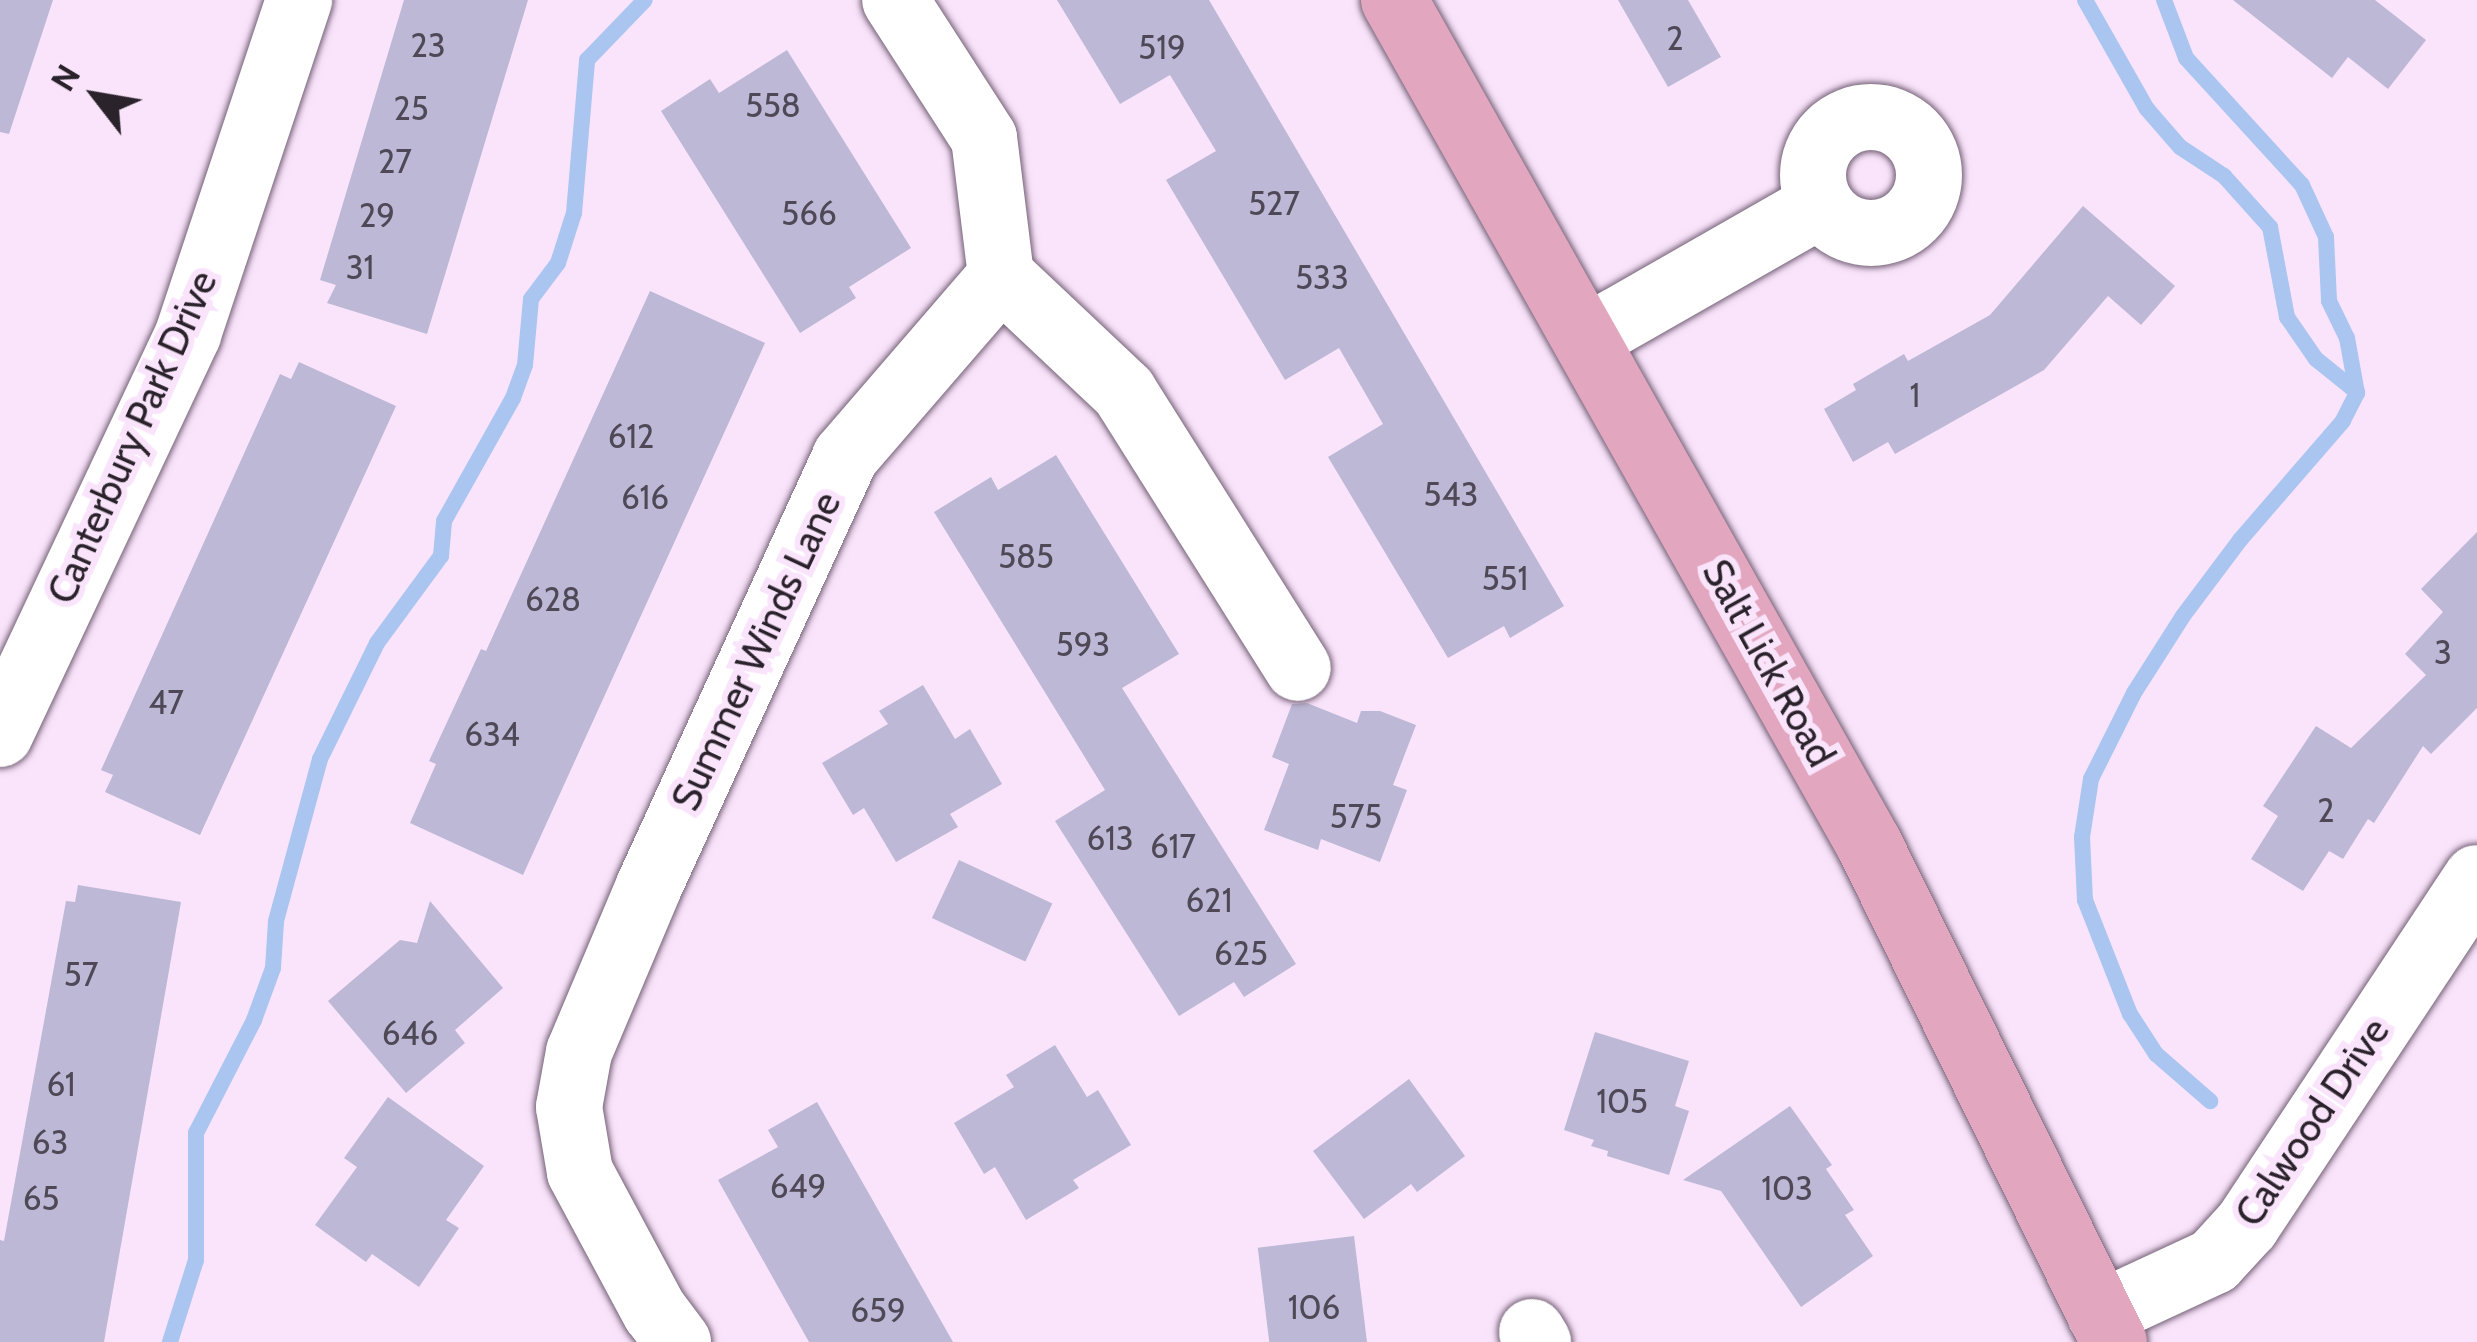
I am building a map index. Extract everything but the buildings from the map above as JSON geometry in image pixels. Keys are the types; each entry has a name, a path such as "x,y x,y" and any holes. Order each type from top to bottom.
{"main road":[{"name":"Salt Lick Road","path":"1394,0 1869,844 2107,1328"}],"street":[{"name":"Canterbury Park Drive","path":"0,734 188,334 299,0"},
{"path":"895,0 984,138 1001,275 1124,392 1298,668"},
{"path":"1586,338 1820,205"},
{"name":"Summer Winds Lane","path":"678,1342 655,1312 580,1172 569,1107 579,1052 844,457 1001,275"},
{"name":"Calwood Drive","path":"2107,1328 2214,1261 2247,1225 2477,878"}],"waterway":[{"path":"170,1342 196,1260 196,1133 254,1020 273,968 276,921 320,759 377,643 441,556 444,521 513,398 525,365 531,299 558,263 574,213 587,60 645,0"},
{"path":"2085,0 2147,109 2180,147 2224,176 2270,227 2287,317 2316,359 2357,392"},
{"path":"2164,0 2186,58 2302,185 2326,237 2329,301 2347,338 2357,393 2343,421 2240,540 2183,616 2134,693 2091,779 2082,837 2085,900 2130,1014 2156,1054 2210,1101"}]}
